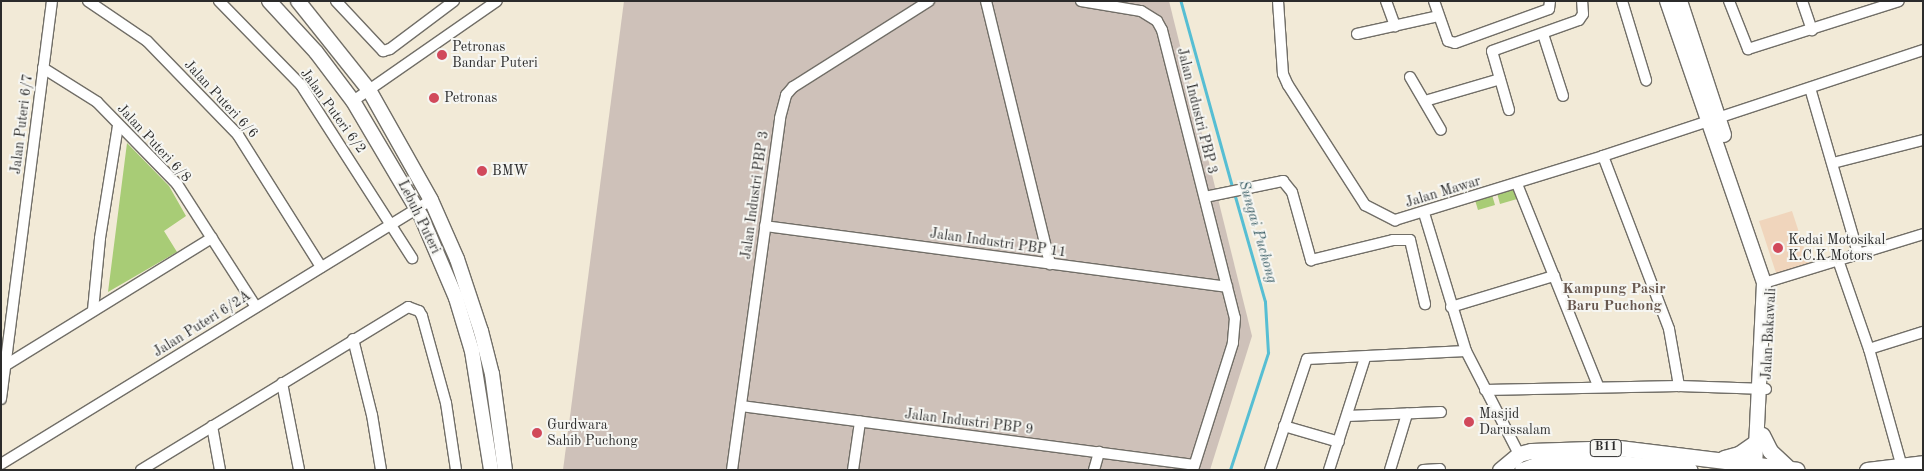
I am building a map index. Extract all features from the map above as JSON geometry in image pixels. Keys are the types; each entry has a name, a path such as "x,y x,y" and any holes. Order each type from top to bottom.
{"main road":[{"name":"Lebuh Puteri","path":"269,1 316,52 353,101 417,208 456,298 472,350 491,470"},
{"name":"Lebuh Puteri","path":"298,1 369,90 431,200 457,259 479,323 492,374 505,470"},
{"path":"1668,1 1714,119"},
{"path":"1680,1 1714,119"},
{"name":"Jalan Bakawali","path":"1714,119 1768,282 1758,467"},
{"path":"1717,459 1739,454 1759,438 1770,451 1793,469"},
{"name":"B11","path":"1500,470 1520,454 1546,450 1619,448 1717,459 1758,467 1793,469"},
{"name":"B11","path":"1522,470 1536,465 1609,462 1690,470"},
{"path":"1867,470 1923,463"}],"street":[{"name":"Jalan Puteri 6/7","path":"1,399 52,1"},
{"name":"Jalan Puteri 6/6","path":"88,1 147,41 238,135 321,267"},
{"name":"Jalan Puteri 6/2","path":"219,1 302,85 392,223 412,258"},
{"path":"336,1 383,51 390,49 452,2"},
{"path":"353,101 497,1"},
{"name":"Jalan Industri PBP 3","path":"732,470 780,118 786,95 794,87 929,1"},
{"path":"986,1 1050,264"},
{"name":"Jalan Industri PBP 3","path":"1080,1 1141,11 1157,21 1205,197 1235,318 1233,343 1193,467"},
{"name":"Jalan Mawar","path":"1278,1 1283,74 1288,85 1365,205 1395,220 1517,184 1923,50"},
{"path":"1386,1 1395,26"},
{"path":"1434,1 1448,41 1455,43 1549,9 1550,1"},
{"path":"1575,1 1579,20"},
{"path":"1509,110 1492,51 1579,20 1583,14 1582,1"},
{"path":"1622,1 1646,80"},
{"path":"1729,1 1748,49 1812,30 1875,5 1899,1"},
{"path":"1802,1 1812,30"},
{"path":"1357,34 1438,16"},
{"path":"1543,34 1563,96"},
{"name":"Jalan Puteri 6/8","path":"43,68 97,102 118,126 177,184 256,307"},
{"path":"1410,77 1441,130"},
{"path":"1425,101 1500,79"},
{"path":"1810,88 1858,253"},
{"path":"93,310 100,238 118,126"},
{"path":"1833,163 1923,140"},
{"path":"1603,156 1669,330 1679,386"},
{"path":"1205,197 1242,191 1283,181 1292,192 1311,260 1393,240 1410,240 1425,304"},
{"path":"1517,184 1598,386"},
{"name":"Jalan Puteri 6/2A","path":"1,464 431,200"},
{"path":"1424,213 1451,307 1466,351 1520,454"},
{"name":"Jalan Industri PBP 11","path":"765,226 1227,288"},
{"path":"1768,282 1923,234"},
{"path":"6,365 212,238"},
{"path":"1838,260 1869,349 1902,466"},
{"path":"1451,307 1554,276"},
{"path":"141,470 408,307 419,311 446,403 456,470"},
{"path":"1869,349 1923,332"},
{"path":"353,339 372,415 381,470"},
{"path":"1270,470 1307,359 1364,358 1466,351"},
{"path":"1329,470 1364,358"},
{"path":"282,383 299,470"},
{"path":"1485,390 1598,386 1763,389"},
{"name":"Jalan Industri PBP 9","path":"741,406 1099,452 1193,467"},
{"path":"1347,416 1440,412"},
{"path":"1390,470 1407,414"},
{"path":"853,470 860,422"},
{"path":"212,426 220,470"},
{"path":"1284,426 1339,442"},
{"path":"1094,470 1099,452"},
{"path":"1423,470 1440,469"}],"shaded area":[{"path":"624,1 1169,1 1252,336 1210,470 563,470"},
{"path":"1792,211 1810,266 1777,276 1759,221"}],"green space":[{"path":"127,143 169,186 186,216 164,231 177,252 108,292"},
{"path":"1514,189 1517,199 1500,204 1497,193"},
{"path":"1492,195 1495,205 1478,210 1475,200"}],"waterway":[{"name":"Sungai Puchong","path":"1181,1 1233,188"},
{"name":"Sungai Puchong","path":"1230,470 1268,353 1265,302 1234,193"}],"place":[{"name":"Petronas Bandar Puteri","path":"442,55"},
{"name":"Petronas","path":"434,98"},
{"name":"BMW","path":"482,171"},
{"name":"Kedai Motosikal K.C.K Motors","path":"1778,248"},
{"name":"Masjid Darussalam","path":"1469,422"},
{"name":"Gurdwara Sahib Puchong","path":"537,433"}],"district":[{"name":"Kampung Pasir Baru Puchong","path":"1614,298"}]}
